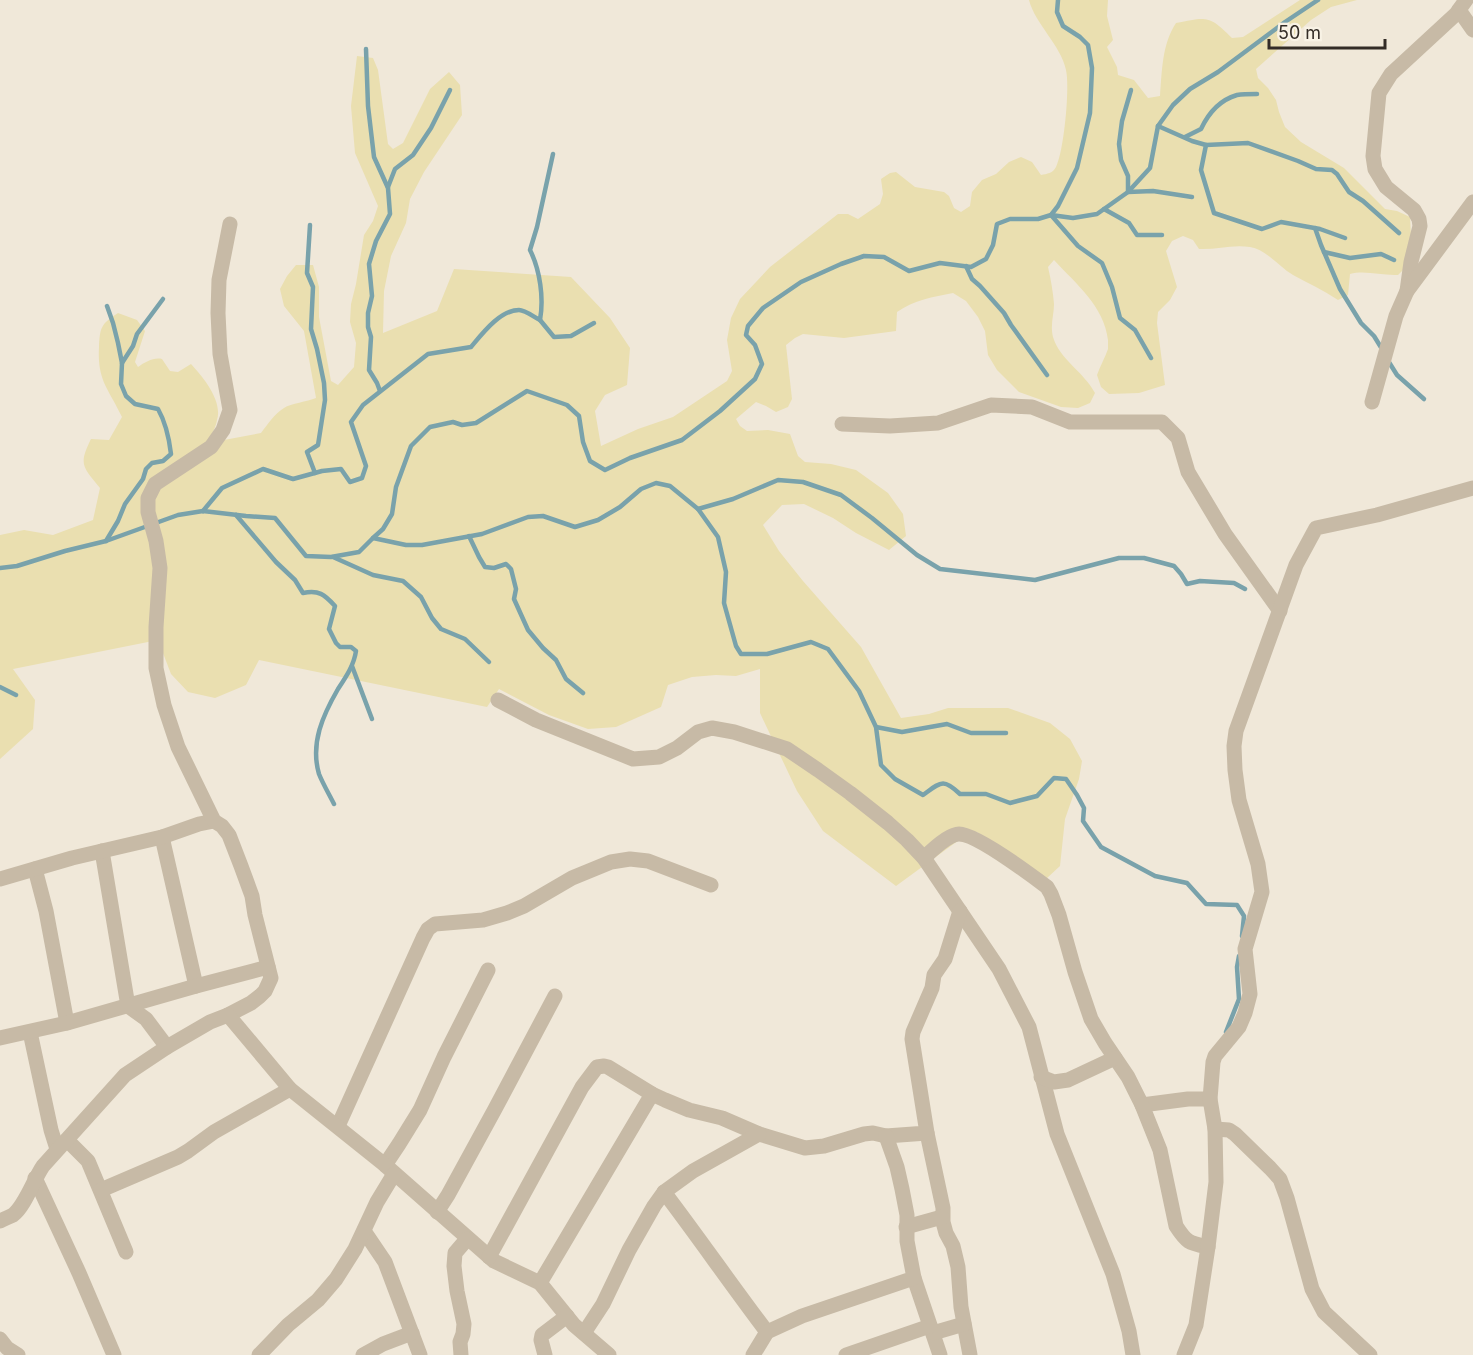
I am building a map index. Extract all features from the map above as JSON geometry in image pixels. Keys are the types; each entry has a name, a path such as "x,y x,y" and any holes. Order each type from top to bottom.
{"street":[{"path":"1407,291 1420,226 1414,210 1386,187 1375,169 1373,156 1379,93 1391,74 1459,4 1473,30"},
{"path":"1372,402 1396,316 1407,291 1470,210"},
{"path":"0,1221 13,1215 21,1206 43,1166 125,1076 167,1047 210,1022 228,1016 251,1003 265,991 271,978 252,896 241,866 229,835 222,826 214,821 178,747 164,705 156,668 160,568 148,512 148,498 155,484 211,447 223,430 230,410 220,354 218,313 219,280 230,224"},
{"path":"842,424 890,426 938,423 991,405 1032,407 1070,422 1162,422 1178,438 1188,472 1225,534 1280,611"},
{"path":"1184,1355 1196,1325 1216,1182 1215,1129 1210,1099 1211,1073 1215,1056 1239,1027 1245,1013 1250,994 1245,949 1262,892 1258,864 1239,800 1234,770 1236,731 1296,565 1316,528 1377,515 1473,488"},
{"path":"498,700 536,720 633,759 659,758 698,732 712,728 734,732 787,749 888,823 924,858 999,969 1029,1027 1057,1134 1113,1274 1129,1331 1133,1355"},
{"path":"0,879 162,837 214,821"},
{"path":"924,858 942,843 959,834 975,838 1047,887 1059,915 1091,1019 1128,1077 1160,1150 1176,1226 1190,1243 1208,1247"},
{"path":"162,837 196,986"},
{"path":"102,851 128,1006 146,1019 167,1047"},
{"path":"338,1126 423,938 428,929 435,924 483,920 507,913 524,906 572,878 611,862 630,859 648,861 711,885"},
{"path":"35,869 46,911 67,1023"},
{"path":"960,911 945,959 934,975 932,988 912,1039 927,1133 943,1208 942,1217 946,1233 954,1246 958,1267 961,1307 970,1355"},
{"path":"0,1038 67,1023 268,967"},
{"path":"259,1355 288,1325 318,1300 336,1279 364,1230 399,1144 420,1110 488,970"},
{"path":"437,1212 490,1119 555,996"},
{"path":"228,1016 290,1089 389,1169 489,1257 500,1265 540,1283 574,1324 609,1355"},
{"path":"30,1032 49,1119 62,1144 88,1161 126,1252"},
{"path":"1041,1077 1054,1082 1068,1080 1115,1058"},
{"path":"489,1257 582,1088 597,1067 608,1067 652,1094 689,1110 722,1118 759,1134 805,1148 824,1146 864,1134 873,1133 886,1136 927,1133"},
{"path":"101,1190 178,1157 214,1132 290,1089"},
{"path":"540,1283 652,1094"},
{"path":"1142,1105 1188,1099 1210,1099"},
{"path":"1215,1129 1229,1130 1235,1134 1280,1179 1312,1288 1324,1312 1370,1355"},
{"path":"584,1333 603,1304 629,1250 664,1192 693,1171 759,1134"},
{"path":"886,1136 897,1167 907,1215 908,1250 914,1278 940,1355"},
{"path":"35,1178 114,1355"},
{"path":"664,1192 767,1332"},
{"path":"906,1227 942,1217"},
{"path":"364,1230 385,1262 420,1355"},
{"path":"460,1355 464,1324 454,1266 455,1253 467,1239"},
{"path":"753,1355 767,1332 802,1316 914,1278"},
{"path":"545,1355 541,1341 542,1335 567,1316"},
{"path":"846,1355 931,1329 964,1324"},
{"path":"363,1355 383,1344 412,1333"},
{"path":"0,1339 18,1355"}],"sand":[{"path":"1029,0 1108,0 1107,16 1113,40 1107,47 1117,67 1118,75 1134,80 1148,98 1160,96 1165,49 1176,23 1207,20 1218,25 1232,38 1243,37 1300,0 1357,0 1331,7 1311,20 1256,69 1258,78 1276,100 1285,127 1301,142 1344,168 1385,209 1410,217 1411,236 1405,268 1398,275 1350,274 1348,295 1338,300 1293,275 1256,249 1237,246 1199,249 1193,240 1183,236 1172,241 1166,251 1177,287 1170,300 1158,312 1157,323 1165,385 1139,393 1109,394 1101,387 1097,375 1108,349 1108,340 1101,317 1088,296 1054,260 1048,267 1054,304 1053,337 1066,359 1095,393 1090,403 1078,408 1061,407 1019,392 997,370 988,355 985,331 978,317 966,301 953,293 917,302 897,312 896,331 844,338 803,334 795,338 786,345 792,399 788,407 776,412 756,402 736,419 747,431 768,430 790,434 798,456 805,462 831,464 856,470 888,493 903,514 906,536 889,550 804,504 782,505 763,525 779,551 803,581 861,647 901,718 929,714 948,708 1008,708 1050,723 1070,739 1082,761 1079,779 1065,819 1060,866 1046,879 977,832 959,840 896,886 823,831 797,791 760,713 760,669 736,676 692,677 668,685 661,707 616,727 588,729 549,715 499,689 487,707 259,660 246,685 215,698 188,692 171,674 158,640 13,669 35,700 33,729 0,759 0,535 24,530 53,535 93,520 100,488 86,470 85,455 91,439 109,440 122,417 105,384 100,368 99,340 105,323 118,313 137,320 145,331 135,362 138,367 156,359 162,359 170,371 178,372 191,364 215,397 218,413 210,439 224,440 261,433 274,416 284,408 316,398 304,331 284,306 280,289 296,265 313,265 319,287 319,317 331,381 338,385 354,367 356,343 350,322 351,304 364,235 373,221 378,206 355,153 351,106 357,56 373,58 378,70 388,144 393,149 403,143 430,89 449,72 460,85 462,115 424,172 410,199 406,223 391,256 384,291 383,333 437,311 454,269 571,277 610,318 630,348 627,385 605,395 595,411 601,446 638,429 673,417 727,381 732,371 727,340 731,318 740,299 770,267 838,214 848,214 858,219 880,204 883,194 881,179 890,173 896,172 915,187 944,192 949,196 954,208 961,212 970,206 972,192 982,180 996,174 1009,162 1021,157 1032,162 1041,175 1053,171 1059,159 1064,134 1067,104 1066,70 1059,52 1037,18"}],"waterway":[{"path":"0,568 17,566 106,541 178,515 203,511 275,518 306,556 331,557 359,552 383,529 392,514 396,487 411,446 430,427 453,422 462,425 476,423 527,391 567,405 579,416 583,442 590,461 605,470 630,458 682,440 720,411 755,379 762,364 755,345 746,335 748,326 763,308 801,282 864,256 884,257 909,271 940,263 971,267 986,259 993,245 997,224 1010,219 1038,219 1051,215 1077,168 1090,113 1092,68 1088,45 1063,26 1057,12 1058,0"},
{"path":"1051,215 1073,218 1097,214 1128,192 1150,168 1158,126 1173,105 1190,89 1218,72 1318,0"},
{"path":"366,49 368,106 374,157 388,188 390,214 376,241 369,264 372,296 368,313 371,337 369,370 380,391"},
{"path":"388,187 395,169 413,155 431,128 450,90"},
{"path":"1131,90 1122,121 1119,144 1121,160 1128,176 1128,192 1153,191 1192,197"},
{"path":"1185,137 1201,129 1211,113 1225,100 1237,95 1257,94"},
{"path":"1158,126 1206,145 1201,170 1214,213 1262,229 1281,222 1320,229 1345,238"},
{"path":"1206,145 1248,143 1316,169 1332,170 1349,192 1363,201 1399,233"},
{"path":"203,511 222,488 263,469 293,479 322,471 341,469 350,482 362,478 366,466 351,422 363,405 428,354 471,347 498,318 505,314 521,310 540,320 542,303 540,284 530,250 553,154"},
{"path":"1104,209 1129,223 1137,235 1162,235"},
{"path":"1051,215 1078,246 1102,263 1112,287 1120,318 1135,330 1151,358"},
{"path":"310,225 307,273 313,287 311,329 324,383 325,400 318,445 307,452 315,473"},
{"path":"1315,228 1340,289 1361,323 1374,336 1382,349"},
{"path":"1324,252 1350,258 1381,254 1394,260"},
{"path":"966,266 972,279 1004,313 1047,375"},
{"path":"122,363 133,346 137,334 163,299"},
{"path":"106,541 125,504 143,479 146,469 152,463 163,461 171,454 167,430 158,409 135,404 126,396 121,384 122,363 118,343 107,306"},
{"path":"540,320 554,337 571,336 594,323"},
{"path":"1387,359 1397,375 1424,399"},
{"path":"698,509 733,499 778,480 803,482 841,495 917,555 940,569 1035,580 1119,558 1144,558 1174,566 1187,584 1200,581 1234,583 1245,589"},
{"path":"373,538 406,545 422,545 482,534 528,517 543,516 575,527 598,520 620,507 641,489 656,483 670,486 698,509 718,537 726,572 724,603 736,646 741,654 767,654 811,642 828,649 859,691 876,727 881,765 895,779 923,795 938,785 946,784 960,794 986,794 1010,803 1037,796 1054,778 1066,779 1084,808 1083,821 1101,847 1155,876 1187,883 1206,904 1237,905 1244,916 1242,936"},
{"path":"236,515 276,562 295,580 303,593 313,592 328,598 335,606 329,629 336,643 340,647 351,647 356,651 349,671 327,709 317,740 319,774 334,804"},
{"path":"469,536 485,567 494,568 506,564 511,569 516,589 514,599 528,630 556,660 566,679 583,693"},
{"path":"333,557 373,575 403,581 421,597 432,618 441,629 465,639 489,662"},
{"path":"352,666 372,719"},
{"path":"0,687 16,695"},
{"path":"876,727 902,732 947,724 971,733 1006,733"},
{"path":"1226,1032 1239,999 1237,967 1239,956"}]}
